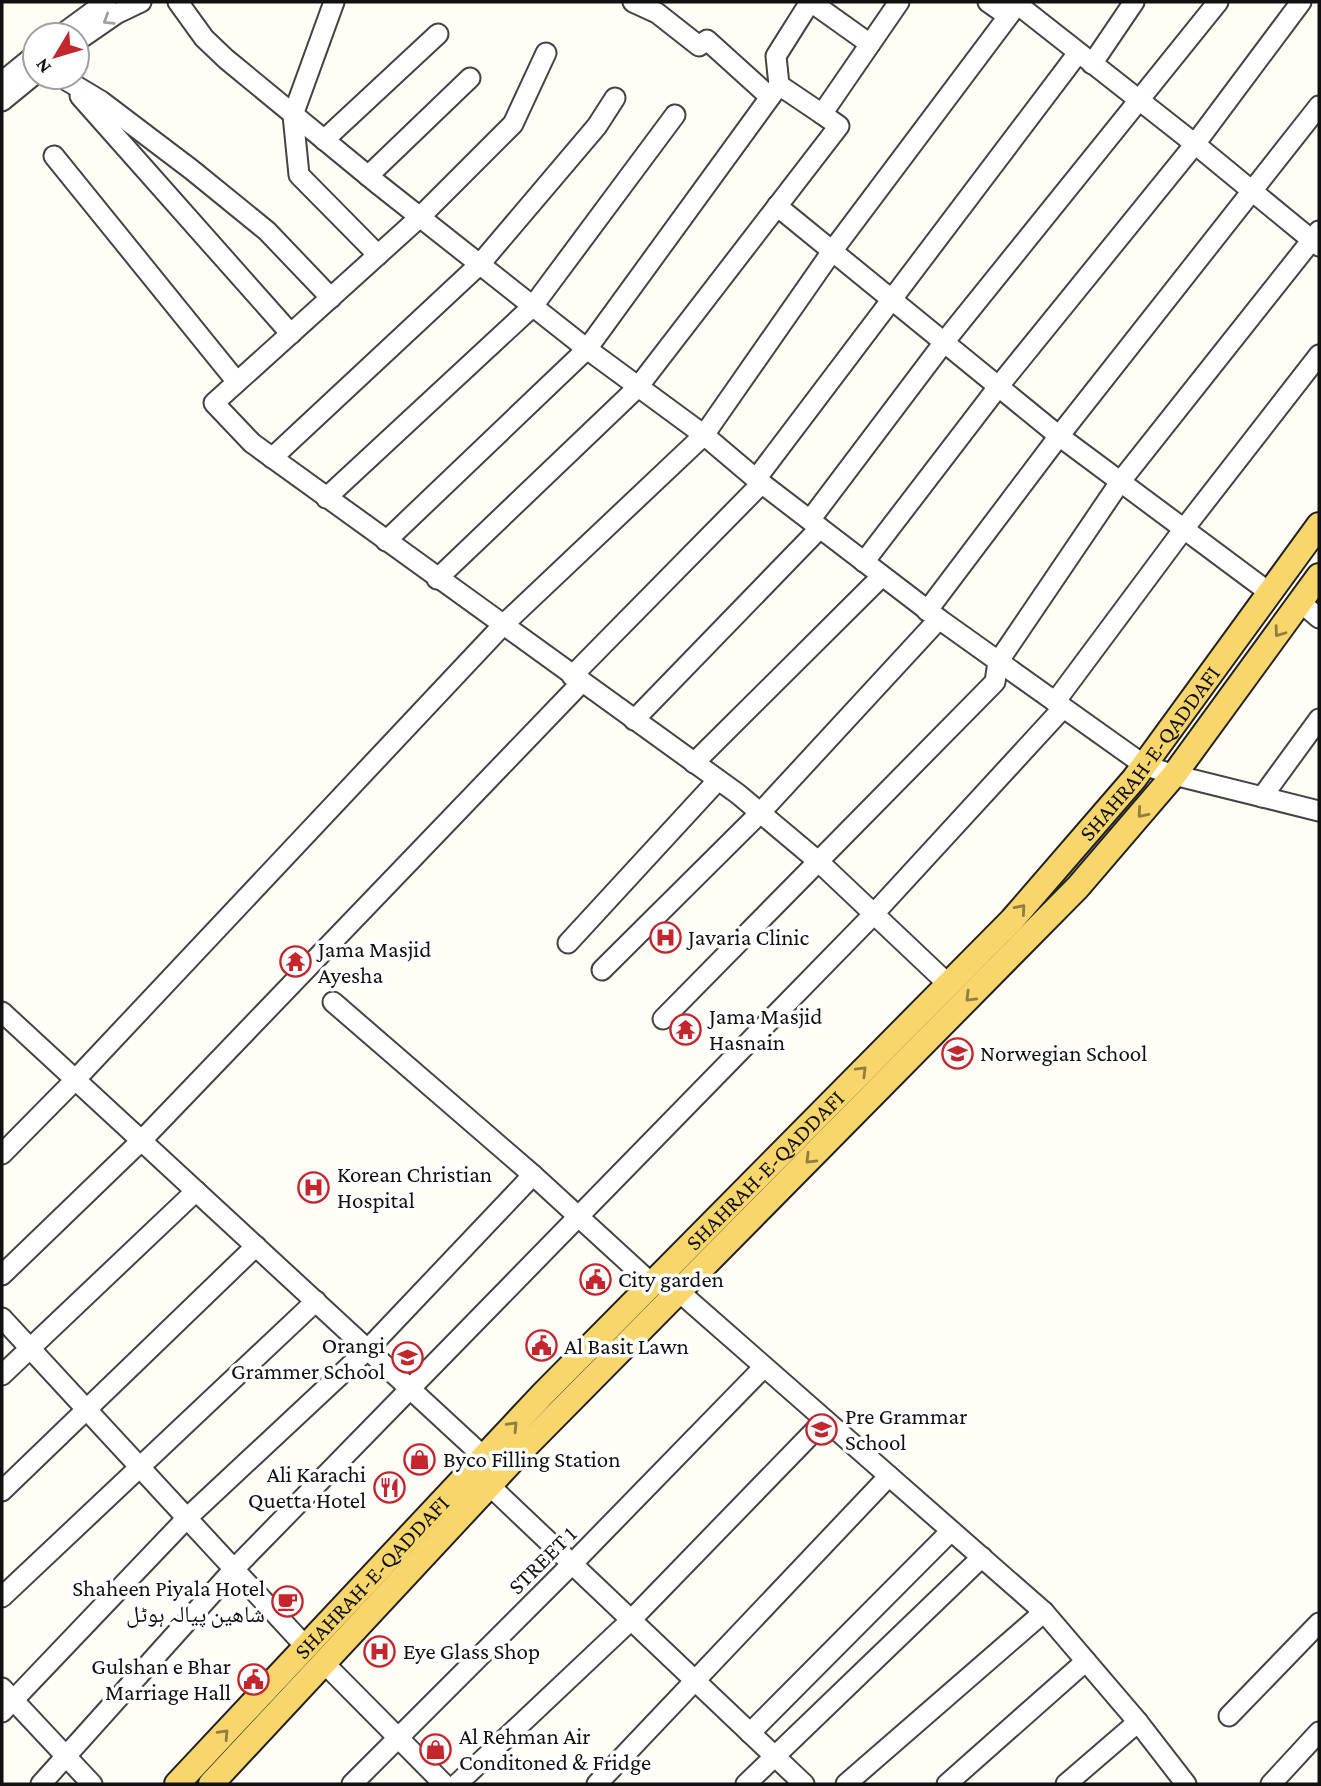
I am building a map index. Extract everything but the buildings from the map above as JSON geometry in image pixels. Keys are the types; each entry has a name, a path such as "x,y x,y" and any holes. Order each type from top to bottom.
{"main road":[{"name":"SHAHRAH-E-QADDAFI","path":"211,1784 315,1655 484,1457 655,1279 1012,920 1144,765 1319,525"},
{"name":"SHAHRAH-E-QADDAFI","path":"177,1784 315,1655 489,1485 1078,887 1174,775 1319,576"}],"street":[{"path":"80,21 106,2"},
{"path":"91,32 141,2"},
{"path":"178,2 204,38 219,52 368,176 587,349 704,435 759,481 998,662 1144,765 1319,811"},
{"path":"334,2 293,115 299,175 377,255"},
{"path":"437,579 638,387 839,126 822,114 775,91 707,40 699,47 657,13 633,2"},
{"path":"386,541 587,349 775,91 776,56 810,2 870,44"},
{"path":"822,114 899,2"},
{"path":"663,1019 995,682 998,662 1120,482 1317,239 1139,99 1015,7 988,2"},
{"path":"2,1275 142,1140 577,680 759,481 891,300 1085,58 1134,2"},
{"path":"634,720 815,524 945,341 1218,2"},
{"path":"864,562 998,387 1195,144 1301,2"},
{"path":"2,1154 75,1080 503,625 704,435 833,250 1015,7"},
{"path":"324,140 438,34"},
{"path":"546,53 513,124 420,217 214,403 252,443 760,813 819,862 948,984"},
{"path":"2,82 21,66"},
{"path":"368,176 471,78"},
{"path":"2,101 21,85"},
{"path":"76,91 291,334"},
{"path":"85,91 203,178 267,231 331,298"},
{"path":"272,458 480,264 597,126 615,98"},
{"path":"602,970 760,813 933,615 1059,436 1254,192 1319,106"},
{"path":"327,498 533,306 675,115"},
{"path":"54,156 237,382"},
{"path":"777,206 1059,436 1270,593"},
{"path":"41,1784 234,1569 875,913 1059,705 1184,530 1319,355"},
{"path":"694,763 883,576"},
{"path":"1300,603 1319,618"},
{"path":"1262,797 1319,719"},
{"path":"568,943 718,780"},
{"path":"333,1002 578,1217 655,1279 678,1292 1044,1612 1138,1722 1181,1783"},
{"path":"3,1014 484,1457"},
{"path":"92,1784 6,1700 187,1518 368,1349 533,1175"},
{"path":"2,1375 196,1191"},
{"path":"2,1492 257,1246"},
{"path":"2,1597 316,1301"},
{"path":"2,1318 315,1655 444,1784"},
{"name":"STREET 1","path":"352,1784 764,1367"},
{"path":"457,1784 631,1620 824,1420"},
{"path":"597,1784 889,1476"},
{"path":"489,1485 804,1784"},
{"path":"750,1733 951,1531"},
{"path":"746,1784 982,1557"},
{"path":"846,1784 1044,1612"},
{"path":"1230,1716 1319,1623"},
{"path":"947,1784 1086,1661"},
{"path":"1066,1784 1138,1722"},
{"path":"1271,1784 1319,1732"}],"place":[{"name":"Javaria Clinic","path":"665,937"},
{"name":"Jama Masjid Ayesha","path":"295,962"},
{"name":"Jama Masjid Hasnain","path":"686,1029"},
{"name":"Norwegian School","path":"957,1053"},
{"name":"Korean Christian Hospital","path":"314,1187"},
{"name":"City garden","path":"595,1279"},
{"name":"Al Basit Lawn","path":"541,1346"},
{"name":"Orangi Grammer School","path":"408,1358"},
{"name":"Pre Grammar School","path":"822,1429"},
{"name":"Byco Filling Station","path":"420,1459"},
{"name":"Ali Karachi Quetta Hotel","path":"389,1487"},
{"name":"Shaheen Piyala Hotel شاھین پیالہ ہوٹل","path":"288,1601"},
{"name":"Eye Glass Shop","path":"380,1651"},
{"name":"Gulshan e Bhar Marriage Hall","path":"254,1679"},
{"name":"Al Rehman Air Conditoned & Fridge","path":"436,1749"}]}
